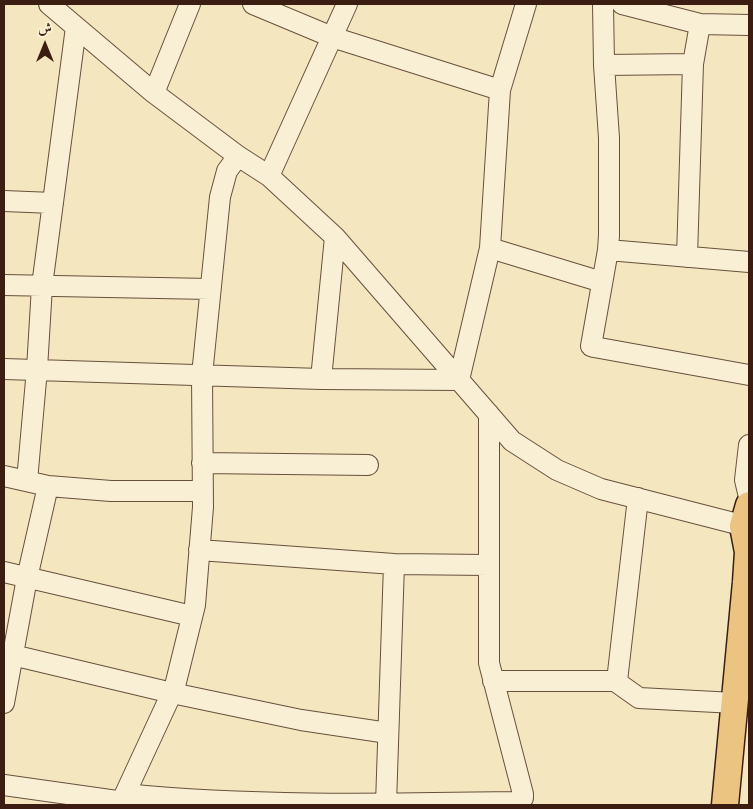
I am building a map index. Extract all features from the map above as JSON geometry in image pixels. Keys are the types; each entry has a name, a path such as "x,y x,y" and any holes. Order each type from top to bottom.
{"main road":[{"path":"725,805 735,703 744,660 748,582 748,531"}],"street":[{"path":"154,94 190,4"},
{"path":"253,4 332,37 500,90"},
{"path":"269,176 347,4"},
{"path":"459,380 490,248 500,90 526,4"},
{"path":"603,4 604,66 609,138 608,250 591,346 749,375"},
{"path":"622,4 700,24 749,25"},
{"path":"55,6 76,27 154,94 238,156 269,176 335,237 512,441 557,470 601,489 638,498 748,531"},
{"path":"687,257 693,64 700,24"},
{"path":"27,481 42,286 76,27"},
{"path":"604,66 693,64"},
{"path":"124,801 175,686 195,605 203,491 202,375 210,289 220,197 227,171 238,156"},
{"path":"4,201 53,203"},
{"path":"321,379 335,237"},
{"path":"490,248 602,282"},
{"path":"608,250 749,262"},
{"path":"4,285 210,289"},
{"path":"4,369 321,379 459,380"},
{"path":"4,785 124,801 168,798 248,802 373,804 519,802 524,794 488,663 489,414"},
{"path":"749,445 745,480 749,497"},
{"path":"202,463 368,465"},
{"path":"4,476 48,486 111,491 203,491"},
{"path":"4,703 8,654 48,486"},
{"path":"617,681 638,498"},
{"path":"199,550 394,564 488,565"},
{"path":"373,804 388,733 394,564"},
{"path":"4,572 192,616"},
{"path":"8,654 172,693 301,720 388,733"},
{"path":"493,681 617,681 639,698 735,703"}]}
